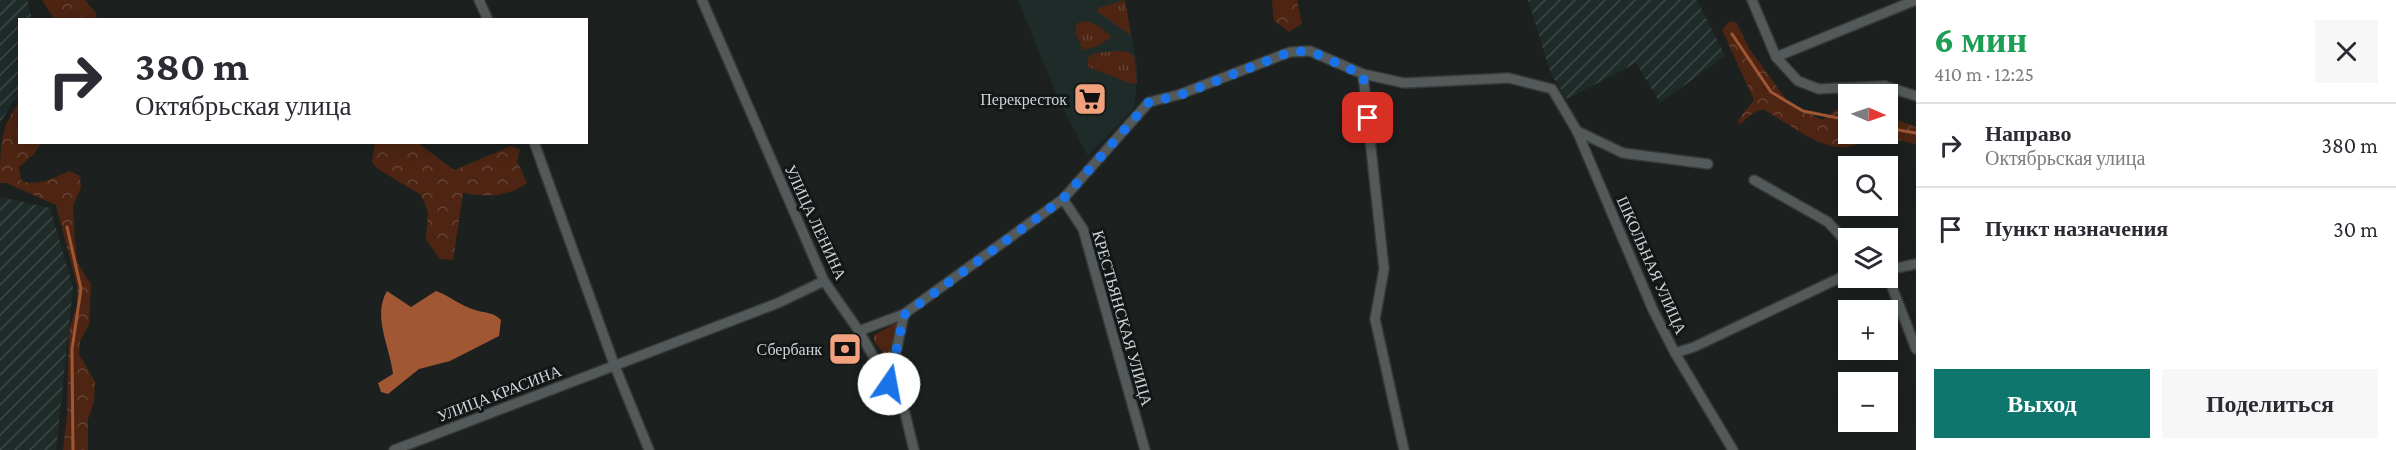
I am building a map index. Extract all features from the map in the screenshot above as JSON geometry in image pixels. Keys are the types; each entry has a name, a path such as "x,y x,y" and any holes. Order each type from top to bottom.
{"street":[{"path":"479,0 487,18"},
{"name":"УЛИЦА ЛЕНИНА","path":"702,0 824,281 860,331 905,413 914,450"},
{"path":"1752,0 1776,57 1798,81 1819,89 1885,86 1916,96"},
{"path":"1776,57 1916,0"},
{"path":"860,331 904,315 1063,199 1149,102 1178,96 1290,52 1310,51 1363,75 1384,269 1375,319 1404,450"},
{"name":"ШКОЛЬНАЯ УЛИЦА","path":"1363,75 1404,83 1509,78 1552,89 1578,131 1653,310 1675,353 1733,450"},
{"path":"1578,131 1623,153 1708,164"},
{"path":"535,144 614,364 649,450"},
{"path":"1754,180 1828,222 1838,233"},
{"name":"КРЕСТЬЯНСКАЯ УЛИЦА","path":"1063,199 1083,229 1145,450"},
{"path":"1898,269 1916,264"},
{"path":"1675,353 1694,347 1838,279"},
{"name":"УЛИЦА КРАСИНА","path":"394,450 778,303 824,281"},
{"path":"1893,288 1916,349"},
{"path":"889,384 904,315"}],"shaded area":[{"path":"0,0 27,0 32,18 18,18 18,98 0,123"},
{"path":"1018,0 1125,0 1138,71 1134,108 1088,156 1061,105"},
{"path":"1528,0 1697,0 1725,56 1660,103 1636,63 1567,99 1551,74"},
{"path":"0,197 50,208 73,287 56,450 0,450"},
{"path":"387,291 411,307 436,291 470,308 498,317 501,320 499,336 450,361 419,369 388,394 381,392 378,383 393,374 383,332 381,311"}],"green space":[{"path":"42,0 85,0 96,13 97,18 53,18"},
{"path":"1125,0 1131,35 1098,12 1098,8"},
{"path":"1272,0 1297,0 1302,24 1289,32 1274,21"},
{"path":"1086,21 1099,26 1112,37 1098,46 1083,50 1075,32 1077,23"},
{"path":"1730,21 1737,23 1749,48 1788,102 1822,120 1838,109 1838,144 1858,144 1844,147 1820,142 1762,109 1753,113 1739,125 1738,120 1754,100 1722,30"},
{"path":"1128,52 1134,56 1137,83 1132,84 1088,67 1088,58 1096,53"},
{"path":"18,104 18,144 40,144 34,154 19,167 21,180 39,182 69,171 80,176 81,188 73,206 75,243 78,264 91,285 89,324 80,341 79,354 95,382 94,402 88,419 88,450 63,450 67,415 69,330 77,305 77,286 56,205 6,183 0,183 2,140"},
{"path":"1898,120 1916,127 1916,144 1898,140"},
{"path":"375,144 419,144 454,170 511,146 520,150 517,161 527,183 504,194 463,193 453,260 440,259 426,240 428,212 421,195 378,169 372,162"},
{"path":"896,323 890,354 886,357 874,341 874,335"}],"waterway":[{"path":"1732,34 1771,92 1803,111 1838,118"},
{"path":"1898,130 1916,133"},
{"path":"67,227 81,289 72,349 73,450"}],"place":[{"name":"Перекресток","path":"1090,99"},
{"name":"Сбербанк","path":"845,349"}],"route":[{"path":"889,384 904,315 1063,199 1149,102 1178,96 1290,52 1310,51 1363,75 1368,118"}]}
